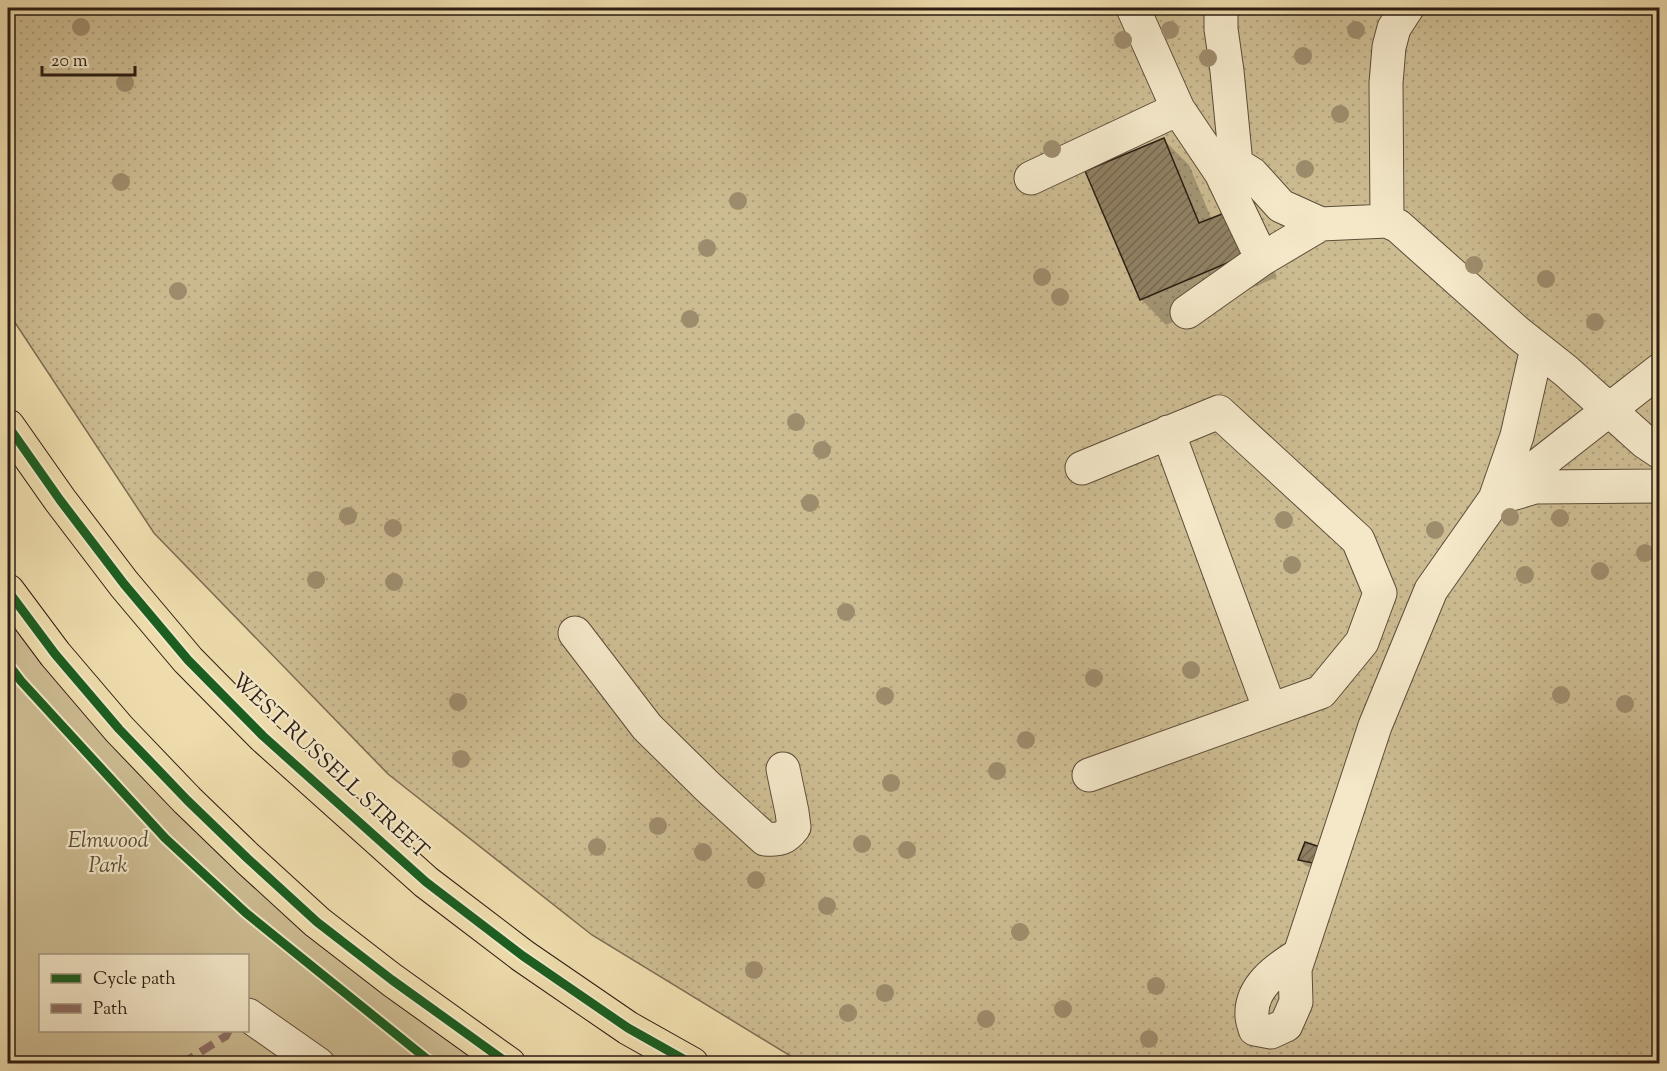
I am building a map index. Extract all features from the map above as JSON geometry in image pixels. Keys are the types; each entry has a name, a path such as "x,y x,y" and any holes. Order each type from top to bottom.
{"highway":[{"name":"WEST RUSSELL STREET","path":"8,426 60,500 124,584 188,660 263,736 426,882 523,956 628,1028 692,1064"},
{"path":"8,591 56,654 119,729 247,858 326,929 392,980 509,1064"}],"lane":[{"path":"1133,8 1178,109 1228,168 1262,259"},
{"path":"1221,8 1221,29 1227,71 1228,168"},
{"path":"1387,221 1386,83 1389,47 1394,28 1407,8"},
{"path":"1031,178 1178,109"},
{"path":"1228,168 1252,174 1281,206 1321,224 1387,221 1398,226 1518,333 1566,371 1608,410 1659,452"},
{"path":"1187,312 1262,259 1321,224"},
{"path":"1299,955 1375,726 1431,590 1495,499 1517,436 1537,348"},
{"path":"1495,499 1659,370"},
{"path":"1082,468 1219,412 1358,540 1380,593 1362,642 1321,692 1089,775"},
{"path":"1168,432 1270,710"},
{"path":"1495,499 1535,487 1659,486"},
{"path":"575,633 647,727 708,787 765,838 777,840 788,835 794,827 783,769"},
{"path":"249,1016 318,1064"}],"green space":[{"path":"8,8 1659,8 1659,1063 802,1063 592,935 388,774 154,533 8,312"},
{"name":"Elmwood Park","path":"8,580 119,729 490,1063 8,1063"}],"building":[{"path":"1164,138 1199,223 1235,209 1253,252 1140,300 1085,171"},
{"path":"1305,842 1323,848 1318,864 1298,860"}],"marked path":[{"path":"181,1064 226,1036 228,1032"}],"cycle path":[{"path":"8,426 60,500 124,584 188,660 263,736 426,882 523,956 628,1028 692,1064"},
{"path":"8,591 55,654 119,729 247,858 317,922 392,980 509,1064"},
{"path":"8,664 165,838 246,913 433,1064"}]}
